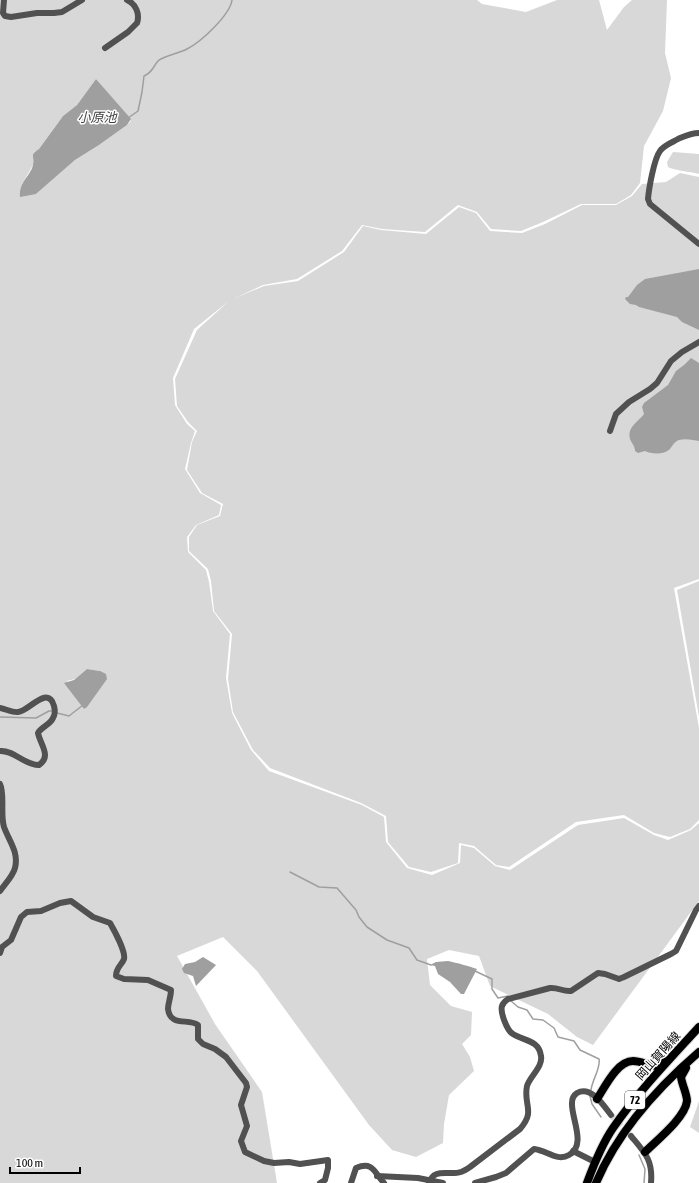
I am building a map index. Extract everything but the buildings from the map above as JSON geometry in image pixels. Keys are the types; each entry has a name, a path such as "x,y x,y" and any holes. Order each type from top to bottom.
{"main road":[{"path":"592,1095 619,1066 631,1061 640,1062 646,1065 657,1066 662,1064 688,1036 698,1029"},
{"name":"岡山賀陽線","path":"587,1183 602,1146 613,1128 656,1074 698,1029"},
{"path":"645,1152 679,1118 684,1110 687,1101 682,1087 681,1074 699,1053"},
{"name":"岡山賀陽線","path":"596,1183 611,1150 632,1121 662,1086 699,1053"},
{"path":"630,1106 648,1077 646,1065"},
{"path":"632,1121 666,1086 676,1083 682,1087"}],"street":[{"path":"4,0 3,13 5,16 11,17 37,13 62,12 82,0"},
{"path":"105,48 128,32 137,23 138,12 135,6 127,0"},
{"path":"699,133 688,134 667,145 660,151 655,164 648,199 650,204 699,244"},
{"path":"610,430 616,414 629,402 658,383 671,362 682,352 699,342"},
{"path":"0,708 19,712 39,699 45,698 50,699 53,702 55,712 53,719 38,733 45,755 42,763 39,765 27,763 9,752 0,751"},
{"path":"0,784 2,791 4,826 15,848 16,856 16,866 14,871 0,891"},
{"path":"0,953 2,947 11,940 21,917 27,912 41,911 60,903 71,902 93,917 110,923 124,953 124,960 116,972 116,976 124,979 148,980 171,990 168,1012 172,1018 175,1021 195,1023 198,1025 198,1039 200,1042 215,1049 226,1057 245,1080 247,1087 242,1105 247,1126 241,1141 246,1152 264,1161 274,1163 289,1162 300,1164 328,1160 325,1180 320,1183"},
{"path":"430,1182 432,1176 435,1174 462,1172 526,1123 528,1116 526,1094 527,1086 541,1062 541,1053 536,1044 510,1032 502,1013 502,1005 505,1001 554,987 567,992 571,991 598,973 619,979 632,974 676,951 699,906"},
{"path":"475,1183 506,1173 534,1149 561,1157 570,1155 577,1145 572,1106 573,1099 578,1092 583,1091 592,1095 611,1115"},
{"path":"631,1136 645,1152 649,1160 651,1166 651,1183"},
{"path":"573,1151 595,1162"},
{"path":"351,1183 356,1168 367,1165 371,1167 384,1183"},
{"path":"377,1176 418,1178 430,1182 443,1183"}],"shaded area":[{"path":"0,0 477,0 482,4 526,12 557,0 599,0 607,30 624,7 632,0 667,0 665,53 671,78 663,111 644,146 640,183 631,195 616,204 581,204 521,231 491,229 477,212 458,205 425,232 382,229 362,225 342,251 297,279 263,285 235,298 264,286 298,281 344,252 363,226 381,230 426,234 459,207 476,213 490,231 522,233 545,224 582,205 616,205 632,196 642,184 666,182 680,173 699,177 699,579 674,588 699,728 699,820 690,829 670,837 654,833 624,815 576,822 509,867 496,865 474,846 459,843 458,863 431,872 409,867 388,842 386,816 361,803 270,768 253,750 233,712 228,679 232,634 214,611 211,581 208,569 189,551 189,537 197,525 220,516 223,504 202,493 187,470 192,442 197,431 188,422 177,406 175,379 197,330 229,301 194,329 173,378 175,405 187,424 195,431 191,443 185,469 200,493 221,505 219,515 196,525 187,537 188,552 206,570 213,611 230,634 226,678 232,713 251,750 269,771 362,805 384,817 386,842 407,868 432,875 460,863 461,845 474,848 495,866 510,870 578,825 624,818 654,835 668,840 691,830 699,823 699,901 593,1045 577,1037 548,1014 490,986 479,956 449,950 427,959 430,985 451,1006 472,1012 471,1035 462,1044 470,1057 474,1071 449,1095 444,1124 443,1143 416,1157 392,1150 369,1125 257,971 223,937 177,956 215,1024 262,1092 277,1183 0,1183","holes":["96,79 131,121 99,145 75,160 36,194 22,184 33,165 34,152 39,149 63,116 77,105","87,669 100,671 84,709 67,681 75,679"]},
{"path":"673,152 699,154 699,174 668,167 667,162"},
{"path":"699,581 699,717 677,590"},
{"path":"699,1101 699,1133 690,1127"}],"water":[{"name":"小原池","path":"96,79 131,119 127,125 75,160 36,194 20,197 21,187 32,169 33,154 39,149 63,116 77,105"},
{"path":"699,269 699,330 682,322 677,317 630,304 625,299 637,285 645,279"},
{"path":"691,358 699,363 699,441 681,439 670,449 661,453 651,453 645,451 638,453 635,451 629,435 633,425 644,414 642,407 644,403 668,385 676,371"},
{"path":"87,669 100,671 106,674 107,679 84,709 64,683 74,680"},
{"path":"203,957 216,965 196,986 193,976 184,973 182,969 185,964 195,962"},
{"path":"448,961 477,969 464,994 461,994 450,982 438,974 435,966 430,965 436,962"}],"waterway":[{"path":"128,118 138,111 144,76 151,71 160,59 193,46 214,28 226,13 232,0"},
{"path":"57,713 69,716 83,705"},
{"path":"0,717 36,718 49,711 52,711"},
{"path":"290,872 319,887 337,888 356,910 359,917 367,927 387,940 409,948 417,960 431,965"},
{"path":"475,971 492,979 492,989 498,998 508,996"},
{"path":"511,1001 518,1007 527,1010 533,1019 543,1020 554,1028 558,1037 574,1041 580,1050 599,1059 599,1066 591,1090"},
{"path":"590,1096 592,1104 601,1117"},
{"path":"639,1155 645,1169 644,1183"}],"tunnel":[{"path":"611,1115 627,1132"}]}
